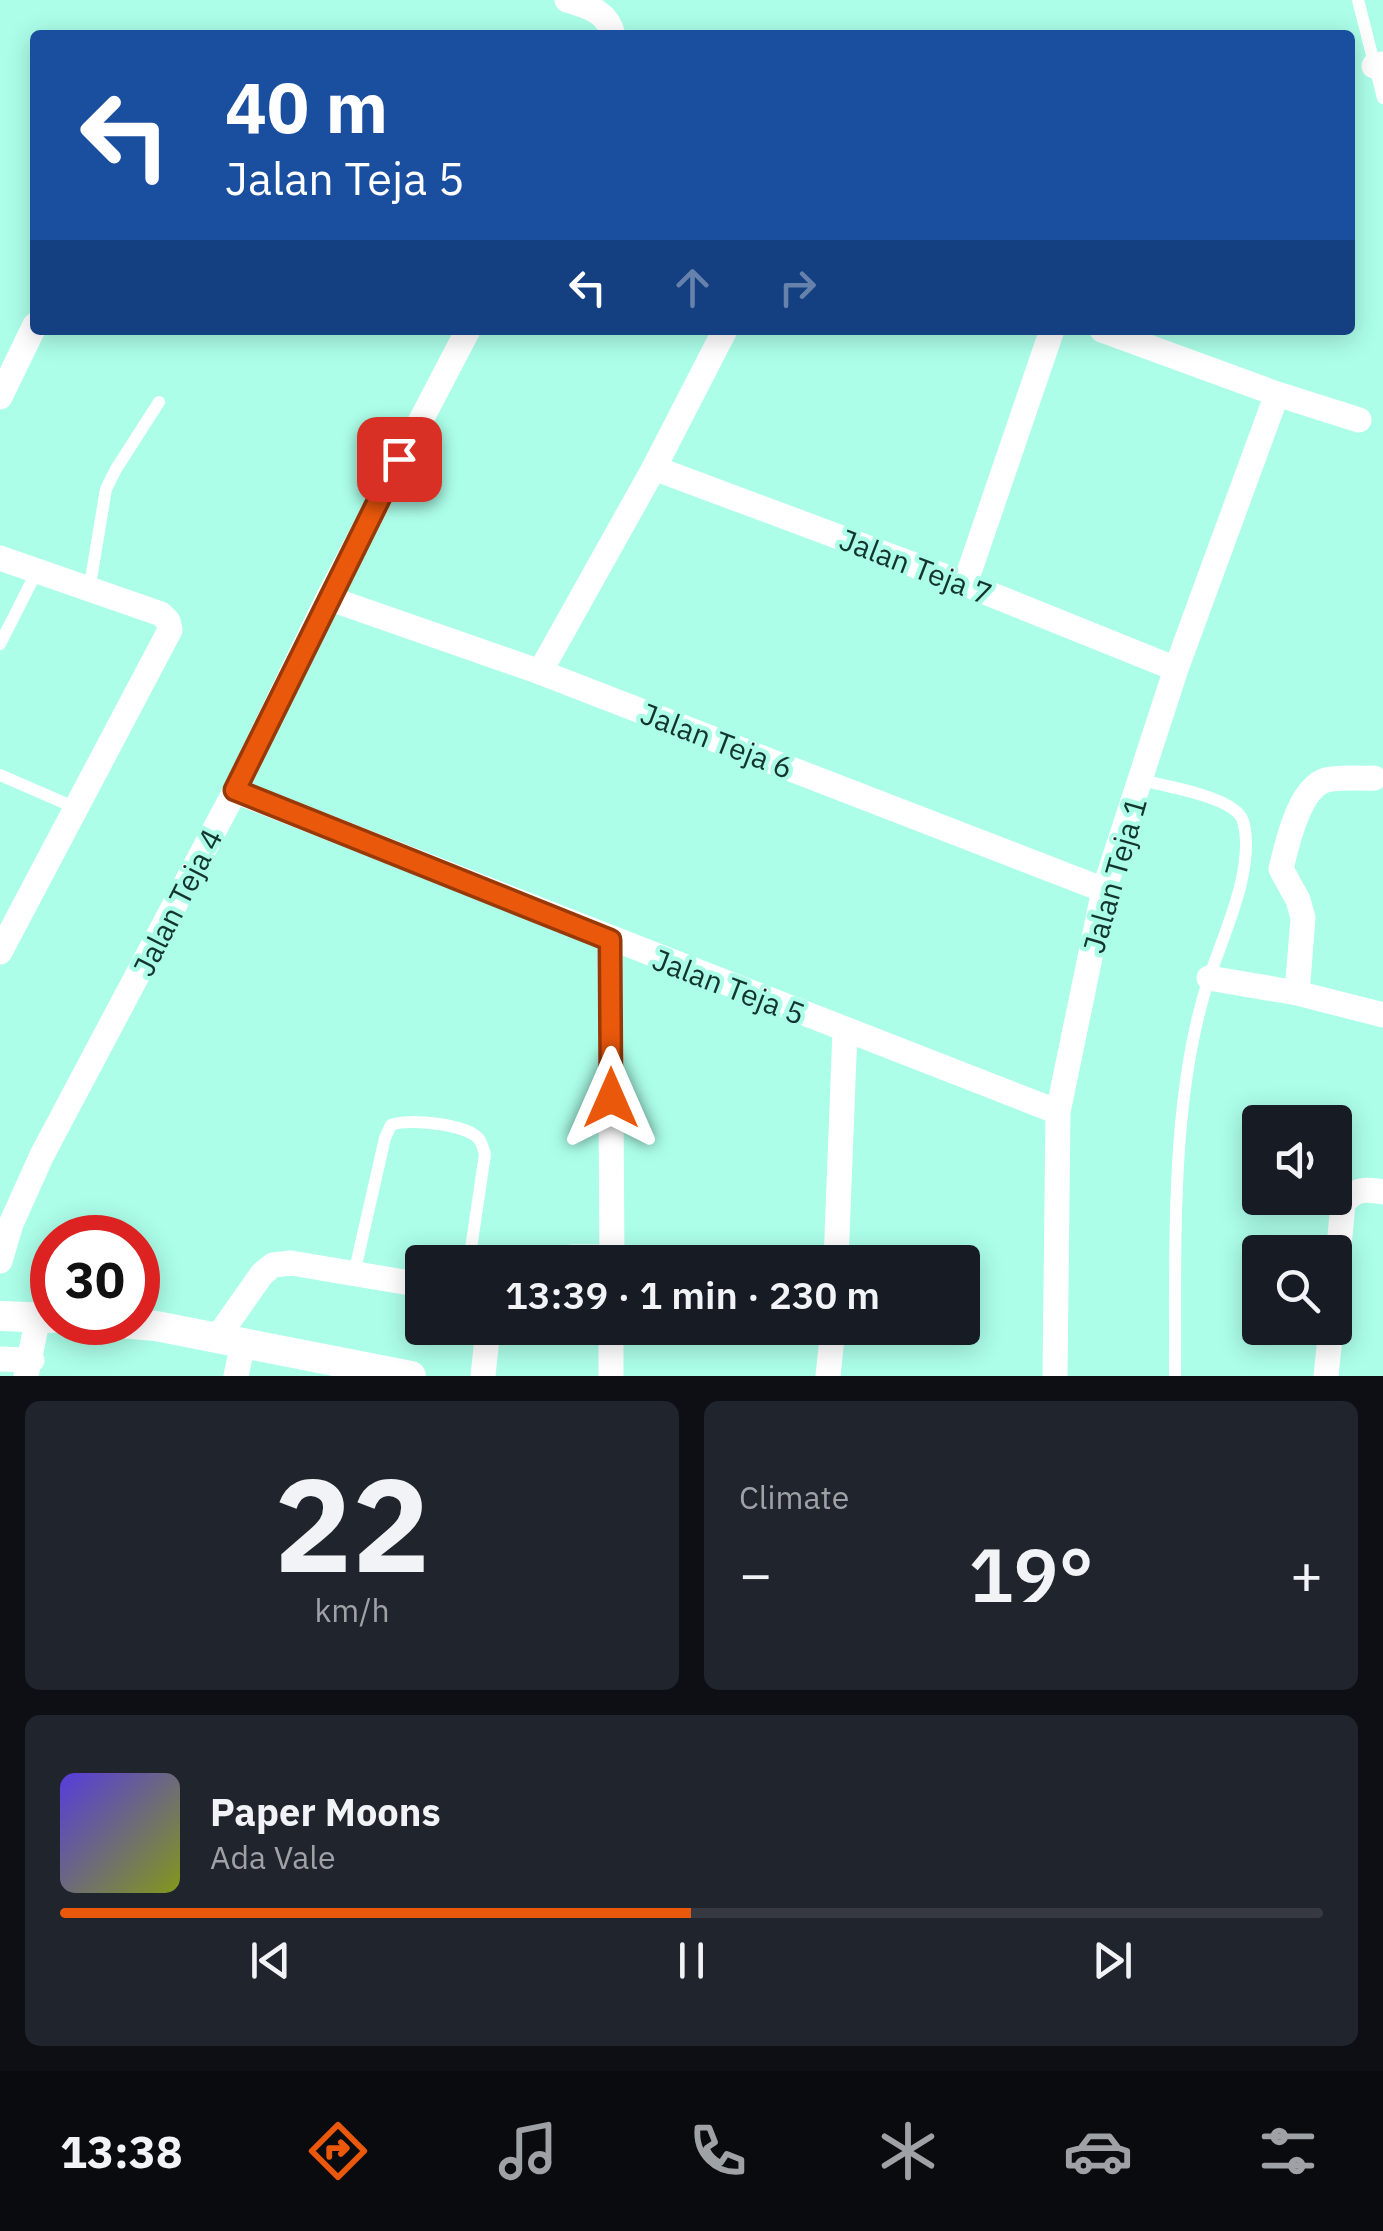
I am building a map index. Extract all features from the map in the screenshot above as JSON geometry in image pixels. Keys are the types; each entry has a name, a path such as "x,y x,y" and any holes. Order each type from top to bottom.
{"street":[{"path":"567,0 596,9 612,30"},
{"path":"0,397 30,335"},
{"name":"Jalan Teja 4","path":"0,1261 11,1224 42,1155 235,790 328,598 465,335"},
{"path":"540,672 723,335"},
{"path":"964,584 1050,335"},
{"path":"1116,335 1359,420"},
{"name":"Jalan Teja 1","path":"1055,1376 1058,1112 1104,890 1176,669 1276,394"},
{"name":"Jalan Teja 7","path":"654,468 964,584 1176,669"},
{"path":"0,558 161,614 170,630 3,940"},
{"name":"Jalan Teja 6","path":"328,598 540,672 1104,890"},
{"path":"1297,993 1303,918 1281,869 1290,831 1310,790 1325,780 1374,778"},
{"name":"Jalan Teja 5","path":"235,790 610,940 1058,1112"},
{"path":"610,940 612,1245"},
{"path":"1209,978 1297,993 1383,1015"},
{"path":"837,1245 845,1030"},
{"path":"1340,1235 1343,1204 1350,1194 1363,1189 1383,1192"},
{"path":"236,1376 230,1340 262,1274 273,1266 291,1263 405,1282"},
{"path":"0,1316 30,1317"},
{"path":"160,1327 411,1376"},
{"path":"482,1376 486,1345"},
{"path":"610,1376 611,1345"},
{"path":"828,1376 831,1345"},
{"path":"1326,1376 1329,1345"},
{"path":"0,1359 29,1368"}],"lane":[{"path":"1358,0 1378,65 1383,98"},
{"path":"90,591 106,490 130,444 159,402"},
{"path":"0,644 37,571"},
{"path":"0,774 76,808"},
{"path":"1142,780 1231,804 1242,818 1245,838 1236,908 1209,978 1186,1078 1176,1246 1175,1376"},
{"path":"354,1274 385,1138 392,1125 404,1120 468,1130 480,1140 486,1154 472,1245"}],"route":[{"path":"399,459 235,790 610,940 611,1098"}]}
